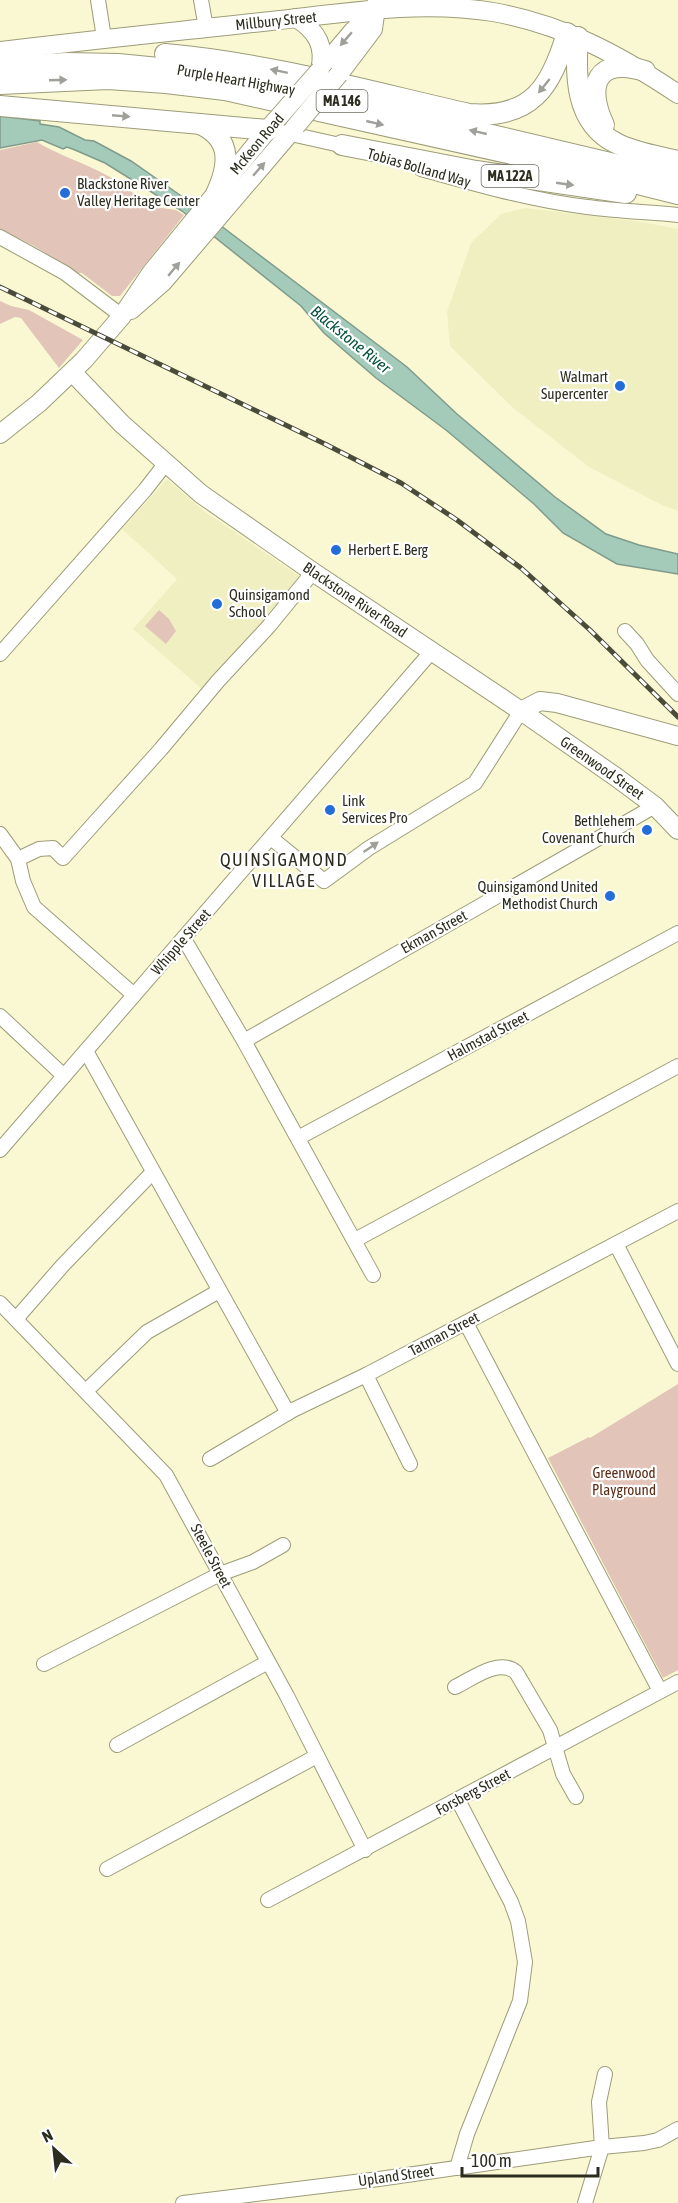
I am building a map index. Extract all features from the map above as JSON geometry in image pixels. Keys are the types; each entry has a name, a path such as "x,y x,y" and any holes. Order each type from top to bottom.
{"highway":[{"path":"0,61 96,53 188,56 282,71 469,114 490,115 526,104 538,93 548,82 572,35"},
{"path":"572,35 576,77 583,104 596,128 615,143 678,160"},
{"name":"Purple Heart Highway","path":"0,67 67,63 118,64 210,73 418,118 678,179"},
{"path":"615,143 598,108 596,91 598,78 607,69 616,66 633,67 645,71"},
{"name":"Purple Heart Highway","path":"0,84 108,79 225,90 570,167 678,194"},
{"path":"0,106 197,123 273,125"},
{"path":"197,123 213,131 219,138 226,157 222,199"},
{"name":"MA 122A","path":"342,145 484,172 678,203"}],"main road":[{"path":"472,0 493,12"},
{"name":"Millbury Street","path":"0,51 296,18 376,5 433,6 493,12 532,21 572,35 614,53 678,94"},
{"name":"McKeon Road","path":"0,434 73,373 122,316 155,290 187,242 222,199 273,125 376,5"},
{"name":"McKeon Road","path":"222,199 293,129 368,38 373,29 376,5"},
{"path":"296,18 310,28 318,38 322,56 320,70"},
{"name":"Blackstone River Road","path":"73,373 122,424 201,494 312,572 521,711"},
{"path":"521,711 540,701 678,736"},
{"name":"Greenwood Street","path":"521,711 655,806 678,830"}],"street":[{"path":"98,0 104,38"},
{"path":"201,0 206,28"},
{"name":"Tobias Bolland Way","path":"273,125 475,184 521,195 587,207 678,215"},
{"path":"0,237 65,273 122,316"},
{"path":"0,654 145,490 166,463"},
{"path":"18,859 39,849 53,848 63,858 269,626 312,572"},
{"path":"625,631 647,660 678,694"},
{"name":"Whipple Street","path":"0,1150 432,651"},
{"path":"271,838 324,881 369,848 475,783 521,711"},
{"name":"Ekman Street","path":"244,1041 655,806"},
{"path":"0,834 18,859 34,907 134,995"},
{"name":"Halmstad Street","path":"298,1138 678,933"},
{"path":"184,939 244,1041 373,1275"},
{"path":"0,1016 64,1076"},
{"path":"86,1051 288,1413"},
{"path":"355,1240 678,1066"},
{"path":"16,1319 63,1265 153,1172"},
{"name":"Tatman Street","path":"210,1459 288,1413 366,1375 678,1211"},
{"path":"616,1244 678,1364"},
{"path":"86,1391 147,1332 219,1291"},
{"name":"Steele Street","path":"0,1303 166,1475 287,1696 365,1850"},
{"path":"466,1323 660,1691"},
{"path":"366,1375 410,1464"},
{"path":"44,1664 220,1574 253,1562 283,1545"},
{"path":"117,1745 268,1662"},
{"path":"455,1687 496,1668 512,1669 521,1680 550,1730 562,1774 576,1797"},
{"name":"Forsberg Street","path":"268,1900 678,1682"},
{"path":"107,1869 317,1756"},
{"path":"457,2168 467,2133 520,2001 525,1962 518,1921 511,1902 458,1800"},
{"path":"585,2203 602,2147 599,2102 605,2074"},
{"name":"Upland Street","path":"183,2203 602,2147 644,2144 658,2140 678,2129"}],"shaded area":[{"path":"525,208 643,222 678,229 678,511 589,467 512,407 450,346 447,312 471,243 501,214"},
{"name":"Quinsigamond School","path":"167,479 204,511 302,578 202,689 133,629 177,579 122,529"}],"green space":[{"path":"37,142 105,174 141,201 148,199 162,208 176,210 184,215 120,296 112,296 82,273 78,273 34,246 0,229 0,150"},
{"path":"0,301 29,310 83,340 59,368 21,318 15,317 0,324"},
{"path":"159,610 169,619 176,631 166,644 145,626"},
{"name":"Greenwood Playground","path":"678,1384 678,1670 663,1678 548,1458 590,1438"}],"water":[{"name":"Blackstone River","path":"0,116 40,121 40,124 59,127 85,140 94,141 131,161 187,200 407,367 457,414 555,497 606,534 678,554 678,574 617,564 563,533 534,504 446,430 376,378 324,333 301,306 182,211 105,163 67,147 63,149 42,140 0,148"}],"railway":[{"path":"0,287 401,483 457,520 521,568 590,630 678,717"}],"place":[{"name":"Blackstone River Valley Heritage Center","path":"65,193"},
{"name":"Walmart Supercenter","path":"620,386"},
{"name":"Herbert E. Berg","path":"336,550"},
{"name":"Quinsigamond School","path":"217,604"},
{"name":"Link Services Pro","path":"330,810"},
{"name":"Bethlehem Covenant Church","path":"647,830"},
{"name":"Quinsigamond United Methodist Church","path":"610,896"}],"district":[{"name":"QUINSIGAMOND VILLAGE","path":"284,870"}]}
